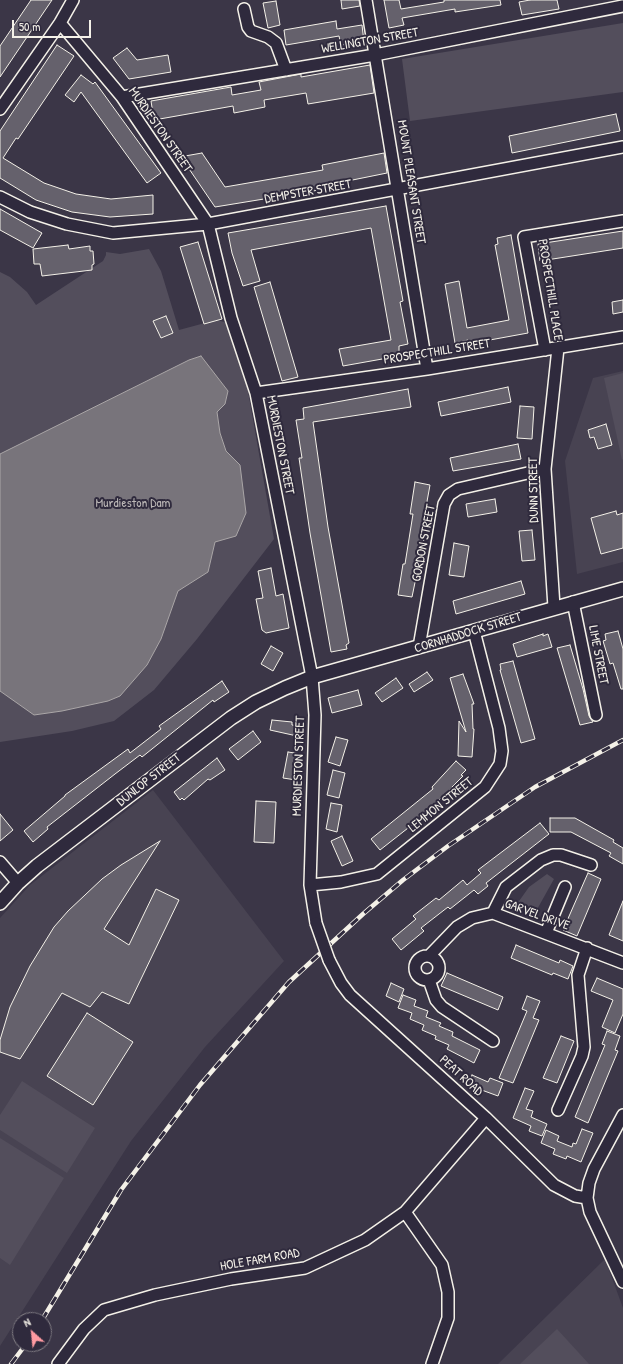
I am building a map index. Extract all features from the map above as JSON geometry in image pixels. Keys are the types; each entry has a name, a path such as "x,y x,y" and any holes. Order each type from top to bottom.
{"main road":[{"name":"CORNHADDOCK STREET","path":"312,677 554,607 623,589"},
{"name":"DUNLOP STREET","path":"0,903 18,883 231,718 256,702 312,677"}],"street":[{"name":"MOUNT PLEASANT STREET","path":"366,0 427,369"},
{"path":"0,109 60,23 72,3"},
{"name":"WELLINGTON STREET","path":"122,97 376,55 623,6"},
{"path":"244,9 248,27 251,31 268,37 276,43 286,70"},
{"name":"MURDIESTON STREET","path":"60,23 122,97 208,224 231,318 256,393 312,677 315,715 310,885 316,923"},
{"name":"DEMPSTER STREET","path":"0,197 30,212 67,224 113,233 208,224 398,190 623,147"},
{"name":"PROSPECTHILL PLACE","path":"545,350 524,237 623,221"},
{"name":"PROSPECTHILL STREET","path":"256,393 427,369 623,337"},
{"name":"DUNN STREET","path":"554,607 545,469 558,348"},
{"name":"GORDON STREET","path":"419,647 444,504 449,495 458,489 545,469"},
{"name":"LIME STREET","path":"573,602 596,715"},
{"name":"LEMMON STREET","path":"310,885 341,882 377,874 485,787 500,764 502,751 499,728 474,631"},
{"path":"493,913 506,887 541,860 553,855 591,865"},
{"path":"0,862 18,883"},
{"path":"546,933 565,887"},
{"name":"GARVEL DRIVE","path":"429,956 457,927 472,918 493,913 623,963"},
{"name":"PEAT ROAD","path":"316,923 329,960 340,983 350,995 486,1118 554,1185 575,1196 587,1198"},
{"path":"558,1110 582,1056 584,1047 578,975 587,948"},
{"path":"429,956 437,962 439,968 435,978 429,980 419,978 415,968 419,959 429,956"},
{"path":"429,980 436,1000 442,1007 493,1041"},
{"path":"623,1115 594,1169 589,1183 587,1198 590,1212 623,1282"},
{"name":"HOLE FARM ROAD","path":"58,1364 84,1329 104,1310 155,1295 231,1279 304,1268 365,1240 405,1212 486,1118"},
{"path":"405,1212 442,1265 448,1292 448,1318 432,1364"}],"shaded area":[{"path":"201,356 228,391 225,404 217,412 220,433 226,451 240,465 246,513 236,536 215,542 208,572 178,591 161,639 147,665 120,696 108,701 62,711 34,715 0,691 0,454 189,360"},
{"path":"623,371 623,562 577,574 565,461 593,378"},
{"path":"153,790 284,961 205,1047 131,1141 22,1312 12,1312 12,1327 0,1346 0,918 30,885"},
{"path":"605,1259 623,1308 623,1364 498,1364"}],"green space":[{"path":"623,23 623,92 410,121 402,59"},
{"name":"Murdieston Dam","path":"149,249 161,271 179,330 216,320 233,324 242,357 274,539 197,639 154,690 114,721 72,731 0,742 0,272 10,277 27,292 36,305 103,261 106,252 120,254"},
{"path":"623,373 623,459 622,460 604,378"},
{"path":"547,874 554,879 535,913 517,904 529,887"},
{"path":"22,1081 95,1128 67,1173 0,1130 0,1115"},
{"path":"0,1138 64,1178 10,1265 0,1258"},
{"path":"557,1329 589,1364 520,1364"}],"building":[{"path":"31,0 52,0 0,77 0,46"},
{"path":"341,0 359,0 360,6 342,9"},
{"path":"384,0 399,0 401,9 444,2 444,0 500,0 501,5 455,12 455,9 402,18 404,25 389,28"},
{"path":"530,0 557,0 559,9 522,15 519,2"},
{"path":"276,1 280,25 268,28 263,3"},
{"path":"336,21 337,29 362,25 364,42 341,45 339,36 286,45 284,30"},
{"path":"57,45 74,56 18,139 16,138 3,158 44,183 76,194 111,199 153,195 153,214 110,217 72,212 36,200 0,178 0,131"},
{"path":"127,48 137,60 168,55 171,72 129,79 113,58"},
{"path":"370,65 374,93 308,104 306,93 264,100 265,107 234,113 233,106 154,120 151,101 231,87 232,95 261,90 259,82 301,74 301,77"},
{"path":"81,75 93,84 95,82 161,173 147,183 81,92 74,102 65,95"},
{"path":"616,114 620,131 512,153 509,136"},
{"path":"202,153 225,187 323,170 322,165 384,153 387,173 318,187 319,190 215,207 183,160 185,156"},
{"path":"386,206 403,301 400,302 408,344 399,346 399,356 343,366 339,349 391,340 371,228 251,250 260,281 243,286 232,253 228,233"},
{"path":"0,209 42,233 33,248 0,230"},
{"path":"623,231 623,248 540,261 538,244"},
{"path":"511,235 528,333 468,344 468,340 455,343 445,284 459,281 467,328 509,320 495,245 498,244 497,238"},
{"path":"198,242 222,319 204,324 180,247"},
{"path":"68,245 69,249 90,246 90,251 93,251 94,264 92,265 92,270 42,276 40,264 34,264 33,249"},
{"path":"270,282 298,377 282,381 254,287"},
{"path":"623,300 623,312 613,314 612,302"},
{"path":"166,316 173,333 161,338 153,321"},
{"path":"508,387 511,402 441,416 438,402"},
{"path":"408,389 411,407 313,422 328,527 349,643 346,645 347,649 331,652 310,533 299,458 302,458 296,420 304,419 303,408"},
{"path":"520,406 534,407 532,439 517,438"},
{"path":"606,424 612,445 598,449 594,437 590,438 588,430"},
{"path":"518,444 521,459 453,471 450,458"},
{"path":"415,482 430,485 422,529 426,529 412,597 398,595 403,564 405,564 413,514 410,514"},
{"path":"495,499 497,512 468,517 466,504"},
{"path":"616,511 617,515 623,513 623,548 601,554 591,518"},
{"path":"532,530 535,560 522,561 519,531"},
{"path":"454,543 469,546 464,577 449,575"},
{"path":"271,568 276,596 283,594 289,628 266,633 262,630 256,599 263,598 258,571"},
{"path":"521,581 525,594 456,614 453,601"},
{"path":"618,631 623,649 623,689 621,689 613,663 610,664 603,641 606,640 605,634"},
{"path":"543,634 543,636 548,634 552,647 517,657 513,644"},
{"path":"570,645 589,716 593,722 580,725 557,648"},
{"path":"271,646 283,653 273,671 261,664"},
{"path":"513,661 535,739 521,743 500,670 500,664"},
{"path":"427,672 433,680 414,692 409,684"},
{"path":"463,674 474,704 472,704 474,729 472,757 458,756 459,721 466,732 450,678"},
{"path":"396,678 403,688 382,702 375,693"},
{"path":"222,681 229,692 214,702 213,700 142,757 140,755 115,774 47,827 48,829 33,842 24,831 65,795 128,749 130,753 161,729 159,726"},
{"path":"358,690 362,705 332,713 328,698"},
{"path":"272,720 292,722 292,725 299,726 297,736 270,730"},
{"path":"253,731 261,742 238,760 229,749"},
{"path":"336,737 348,740 340,766 328,762"},
{"path":"288,752 301,754 296,780 283,778"},
{"path":"217,758 225,770 210,780 208,779 184,800 182,798 180,800 174,792"},
{"path":"456,761 466,770 461,775 463,776 434,805 431,810 380,850 371,839 433,789 432,787"},
{"path":"333,770 345,773 339,798 327,795"},
{"path":"256,801 276,802 274,843 254,842"},
{"path":"331,803 342,805 337,832 326,829"},
{"path":"0,814 13,830 0,841"},
{"path":"550,818 575,818 614,840 613,842 623,848 623,864 609,856 611,853 571,832 550,832"},
{"path":"540,823 549,834 486,883 488,886 478,894 474,890 450,909 448,907 421,928 424,931 401,950 392,939 416,919 413,916 436,898 439,900 463,880 467,885 481,873 478,870"},
{"path":"342,836 353,861 342,866 331,841"},
{"path":"160,841 104,929 129,945 156,889 179,900 129,1004 102,992 90,1007 62,993 20,1059 0,1052 0,1040 10,1007 30,966 54,927 68,911 102,879 121,865"},
{"path":"588,873 601,879 577,936 563,930"},
{"path":"623,901 623,941 609,935"},
{"path":"516,945 559,963 560,960 573,966 568,979 553,973 552,975 511,958"},
{"path":"447,973 503,997 498,1010 441,986"},
{"path":"597,978 623,989 623,1014 615,1033 602,1027 613,1000 591,991"},
{"path":"391,983 404,989 399,1002 386,996"},
{"path":"403,995 416,1000 414,1006 428,1011 426,1017 441,1023 439,1026 453,1032 452,1036 480,1050 474,1063 447,1049 449,1045 435,1039 436,1036 422,1030 424,1025 410,1019 412,1013 398,1008"},
{"path":"527,996 540,1001 533,1018 539,1020 513,1083 499,1078 527,1011 522,1009"},
{"path":"87,1013 133,1042 93,1105 47,1076"},
{"path":"607,1031 620,1036 615,1050 618,1051 588,1123 575,1117 605,1045 602,1044"},
{"path":"561,1036 574,1041 557,1083 543,1078"},
{"path":"472,1075 488,1082 490,1078 503,1083 498,1096 468,1085"},
{"path":"525,1088 534,1091 526,1109 533,1111 531,1117 547,1124 542,1136 529,1131 531,1126 513,1118"},
{"path":"582,1129 593,1133 581,1162 567,1156 566,1159 553,1154 555,1149 541,1143 546,1130 559,1136 557,1141 572,1147 573,1143 576,1144"}],"railway":[{"path":"47,1312 121,1190 200,1085 289,982 363,914 403,880 448,846 535,787 623,740"},
{"path":"11,1364 20,1352"}]}
